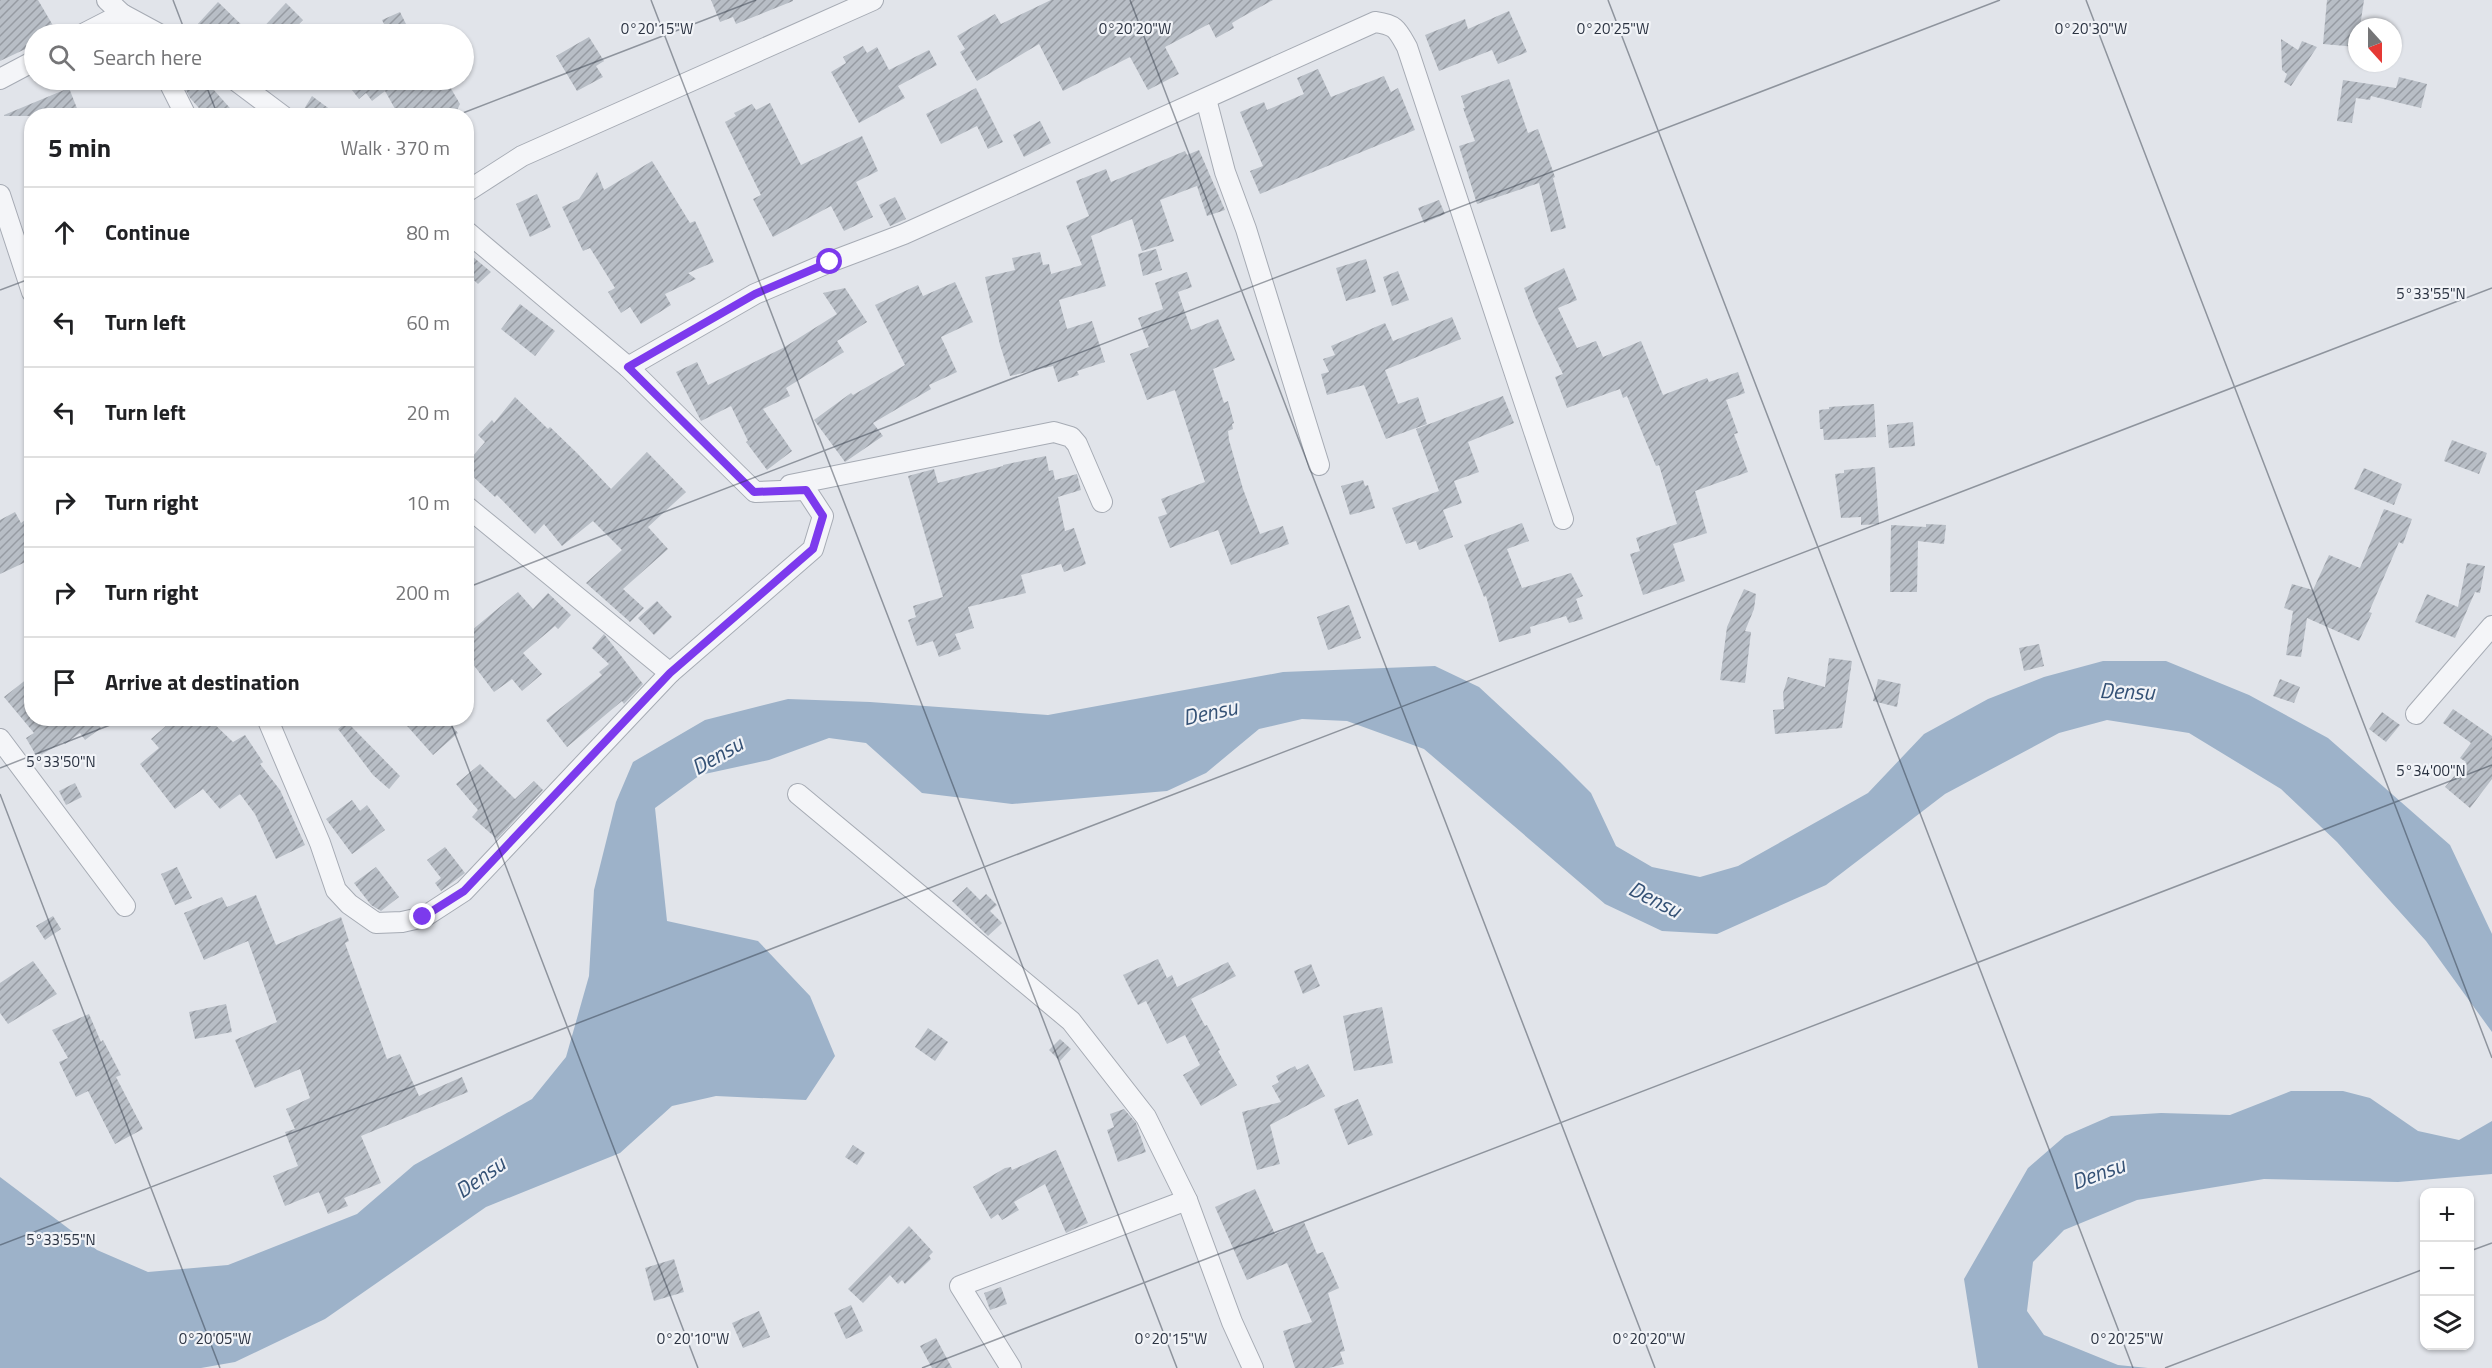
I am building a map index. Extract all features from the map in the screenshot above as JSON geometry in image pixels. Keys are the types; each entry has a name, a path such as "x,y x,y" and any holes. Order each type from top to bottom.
{"street":[{"path":"106,0 122,14 139,24"},
{"path":"474,187 522,156 873,0"},
{"path":"102,24 122,14"},
{"path":"628,367 755,294 904,234 1375,22 1395,27 1407,47 1563,519"},
{"path":"0,79 24,66"},
{"path":"173,90 182,108"},
{"path":"248,90 272,108"},
{"path":"1206,99 1225,172 1246,229 1319,465"},
{"path":"0,195 24,268"},
{"path":"270,726 320,843 336,890 349,904 376,923 402,922 423,917 464,891 670,673 813,549 823,516 806,490 754,492 628,367 474,238"},
{"path":"754,492 1054,432 1071,437 1077,444 1102,502"},
{"path":"474,513 670,673"},
{"path":"2416,714 2492,626"},
{"path":"0,739 125,906"},
{"path":"798,794 1071,1021 1146,1117 1187,1200 1232,1322 1253,1368"},
{"path":"1011,1368 960,1286 1187,1200"}],"water":[{"name":"Densu","path":"2103,661 2166,661 2249,695 2328,738 2450,845 2492,934 2492,1032 2426,941 2337,842 2281,789 2189,733 2107,720 2059,733 1945,794 1826,885 1717,934 1662,931 1605,904 1424,749 1347,721 1302,719 1259,729 1206,773 1167,791 1012,804 922,793 866,743 829,738 769,760 700,775 655,808 667,921 758,941 810,996 835,1056 806,1100 716,1096 672,1106 620,1153 486,1207 325,1319 235,1362 201,1368 0,1368 0,1177 97,1250 148,1272 228,1265 357,1214 414,1165 532,1099 566,1057 589,976 594,890 616,802 633,762 705,720 788,699 870,702 1048,715 1283,672 1435,666 1479,687 1560,762 1591,793 1616,846 1652,867 1700,877 1738,866 1868,793 1924,734 1988,699 2044,677"},
{"name":"Densu","path":"2291,1091 2343,1091 2370,1098 2418,1131 2459,1140 2492,1121 2492,1174 2398,1182 2264,1179 2137,1200 2064,1230 2033,1262 2027,1311 2044,1335 2118,1365 2148,1368 1978,1368 1964,1279 2028,1168 2065,1136 2111,1116 2161,1113 2230,1115"}],"building":[{"path":"0,0 38,0 52,24 24,24 24,50 0,61"},
{"path":"711,0 793,1 736,24 733,17 720,22"},
{"path":"1051,0 1273,0 1232,23 1234,28 1216,38 1209,24 1165,47 1179,74 1148,90 1130,57 1063,91 1039,44 977,81 960,52 965,49 957,36 995,14 1001,24"},
{"path":"2327,0 2364,0 2361,18 2348,18 2348,46 2323,44"},
{"path":"218,2 241,24 198,24"},
{"path":"286,3 303,20 299,24 266,24"},
{"path":"1509,11 1527,52 1498,64 1492,50 1439,71 1425,35 1465,19 1468,29"},
{"path":"400,12 406,24 384,24 382,20"},
{"path":"589,37 604,61 596,66 603,77 577,91 556,56"},
{"path":"2281,39 2298,50 2302,41 2317,47 2291,86 2284,82 2287,74 2282,70"},
{"path":"863,46 867,53 877,47 889,70 929,50 937,65 898,86 905,98 859,123 831,72 846,63 843,57"},
{"path":"1318,69 1331,97 1384,76 1391,92 1398,88 1415,130 1260,194 1250,171 1263,166 1240,112 1264,102 1267,110 1304,94 1297,78"},
{"path":"2399,77 2427,84 2421,108 2371,96 2370,100 2356,98 2352,123 2337,121 2343,80 2396,88"},
{"path":"1509,79 1528,133 1538,129 1555,177 1553,178 1566,228 1551,232 1539,183 1477,204 1459,146 1475,141 1461,96"},
{"path":"976,88 1003,142 988,149 977,126 941,144 926,114"},
{"path":"64,90 70,90 77,108 24,108 24,116 4,115"},
{"path":"186,90 214,90 230,108 199,108"},
{"path":"352,90 452,90 460,104 458,108 395,108 385,91 372,101 366,93 359,99"},
{"path":"312,96 328,108 305,108"},
{"path":"770,103 801,165 862,136 878,171 856,182 873,217 844,231 831,206 773,237 753,199 761,195 725,122 736,116 734,113 752,104 756,110"},
{"path":"1040,121 1051,143 1024,157 1013,135"},
{"path":"1199,150 1225,210 1207,216 1197,186 1160,200 1174,241 1142,251 1132,219 1091,236 1106,286 1059,300 1067,329 1092,321 1105,362 1077,371 1079,375 1058,382 1053,366 1010,376 1000,345 985,277 1015,270 1012,258 1040,252 1043,265 1049,264 1051,274 1082,265 1066,226 1089,216 1076,181 1106,169 1111,182 1185,151 1187,155"},
{"path":"652,161 690,223 695,221 714,262 688,273 696,279 665,294 671,305 641,324 630,307 621,313 608,292 615,288 590,248 583,251 562,207 579,199 597,172 604,190"},
{"path":"537,194 551,227 530,237 516,204"},
{"path":"895,197 906,219 890,226 879,205"},
{"path":"1439,200 1445,214 1424,223 1418,208"},
{"path":"1156,249 1162,270 1143,276 1138,254"},
{"path":"474,258 491,272 478,284 474,280"},
{"path":"1366,259 1376,292 1346,301 1336,268"},
{"path":"1564,268 1577,300 1558,308 1577,348 1596,341 1603,357 1641,341 1663,395 1707,378 1709,382 1738,372 1745,393 1726,400 1738,433 1734,434 1748,472 1695,491 1707,533 1673,544 1685,581 1643,595 1630,554 1640,551 1636,538 1677,524 1659,465 1656,466 1627,396 1623,398 1620,389 1567,408 1555,377 1563,374 1535,317 1524,288"},
{"path":"1398,271 1409,300 1392,306 1383,277"},
{"path":"1187,272 1192,287 1178,292 1191,330 1218,319 1235,360 1213,369 1224,403 1228,401 1234,423 1232,424 1233,429 1228,431 1229,440 1243,489 1260,534 1283,526 1289,544 1231,565 1218,530 1170,548 1158,517 1167,514 1161,499 1205,482 1175,390 1147,400 1130,354 1149,347 1138,318 1163,309 1155,283"},
{"path":"955,282 973,322 941,337 957,372 929,385 931,389 873,423 883,436 845,462 814,420 851,393 853,395 905,365 875,305 918,285 923,296"},
{"path":"845,288 867,322 837,341 844,352 786,388 790,396 763,409 792,451 767,470 746,442 748,441 731,406 701,421 676,372 697,362 708,385 783,348 837,314 823,293"},
{"path":"520,304 555,331 535,356 501,329"},
{"path":"1452,317 1461,339 1385,370 1398,404 1418,397 1427,424 1386,439 1364,385 1327,395 1321,374 1329,372 1323,359 1335,355 1331,346 1385,323 1393,341"},
{"path":"1503,396 1514,423 1468,442 1479,472 1454,481 1462,503 1443,510 1453,537 1419,550 1416,541 1406,544 1392,508 1439,491 1416,429"},
{"path":"515,397 548,429 550,427 611,489 647,452 686,492 648,527 668,549 623,589 644,608 630,622 586,583 622,550 593,521 562,546 544,524 535,534 497,495 495,497 474,477 474,455 485,442 478,435 492,420 494,423"},
{"path":"1874,404 1876,437 1824,440 1823,429 1820,429 1819,410 1829,409 1829,407"},
{"path":"1913,422 1915,446 1889,448 1887,425"},
{"path":"2452,440 2487,453 2479,474 2444,461"},
{"path":"1046,456 1049,471 1053,470 1055,480 1077,474 1081,490 1058,497 1065,531 1074,528 1086,564 1064,572 1061,564 1021,575 1026,593 968,607 974,628 955,634 961,649 939,657 933,641 917,646 908,620 916,617 913,606 943,597 908,476 934,469 938,483"},
{"path":"1875,467 1879,524 1861,525 1861,517 1841,518 1835,474 1844,473 1844,470"},
{"path":"2364,468 2402,484 2394,505 2354,489"},
{"path":"1363,480 1365,486 1368,485 1375,508 1350,515 1341,486"},
{"path":"2384,509 2412,519 2403,544 2399,542 2359,641 2307,618 2301,657 2286,655 2293,611 2284,608 2292,584 2313,590 2329,555 2360,568"},
{"path":"15,512 21,523 24,521 24,563 0,574 0,520"},
{"path":"1522,523 1529,541 1507,549 1522,588 1571,573 1583,596 1576,599 1583,619 1569,623 1566,616 1530,627 1531,633 1499,642 1486,596 1484,597 1464,545"},
{"path":"1926,524 1946,525 1944,544 1918,541 1917,592 1890,592 1891,525 1926,527"},
{"path":"2467,563 2485,566 2480,593 2475,592 2455,638 2415,622 2427,594 2458,607"},
{"path":"1744,589 1756,594 1754,609 1745,631 1751,632 1745,683 1720,680 1727,627"},
{"path":"518,592 533,609 548,593 571,615 558,629 555,626 523,653 542,674 522,691 512,679 494,692 474,666 474,628"},
{"path":"657,601 672,617 654,635 638,618"},
{"path":"1349,605 1361,638 1328,650 1317,617"},
{"path":"604,634 643,684 624,704 622,701 567,747 546,720 602,675 599,672 609,664 592,648"},
{"path":"2039,644 2044,666 2024,671 2019,648"},
{"path":"1829,658 1852,661 1842,728 1775,734 1773,710 1784,709 1783,693 1788,677 1825,687"},
{"path":"1878,679 1901,684 1897,707 1873,701"},
{"path":"2280,679 2300,687 2294,703 2273,696"},
{"path":"24,681 24,721 4,697"},
{"path":"2453,709 2492,736 2492,779 2470,808 2445,787 2466,762 2460,758 2471,743 2443,723"},
{"path":"2382,712 2400,725 2386,742 2369,729"},
{"path":"28,726 99,726 101,728 85,740 80,733 65,744 63,742 37,757 26,738 34,733"},
{"path":"166,726 216,726 233,742 245,735 263,762 260,764 280,790 305,845 276,859 255,814 240,794 220,809 203,789 175,809 140,764 159,748 151,739"},
{"path":"342,726 351,726 400,776 389,789 373,775 338,729"},
{"path":"407,726 452,726 458,733 433,755"},
{"path":"480,764 515,799 534,781 543,790 497,839 472,817 478,810 456,784"},
{"path":"75,783 82,797 66,805 59,791"},
{"path":"352,800 360,811 367,805 385,830 352,854 326,819"},
{"path":"445,847 465,873 441,891 435,883 441,878 427,860"},
{"path":"177,867 192,898 175,905 161,874"},
{"path":"376,867 399,897 381,911 371,905 354,883"},
{"path":"967,887 980,900 986,894 997,905 990,911 1002,923 988,936 952,901"},
{"path":"256,895 276,945 341,917 349,941 345,943 387,1059 400,1054 419,1096 462,1077 468,1092 361,1136 381,1183 344,1198 348,1206 328,1214 319,1192 285,1206 273,1176 298,1166 285,1132 295,1129 286,1109 310,1098 300,1069 255,1088 235,1040 277,1022 248,941 204,960 184,913 222,897 227,907"},
{"path":"53,916 61,929 45,940 36,926"},
{"path":"1158,959 1167,978 1172,975 1177,987 1228,962 1236,976 1191,999 1205,1026 1207,1025 1237,1085 1201,1106 1183,1075 1200,1065 1185,1035 1167,1044 1146,1001 1138,1005 1123,975"},
{"path":"33,961 57,994 8,1024 0,1013 0,983"},
{"path":"1311,964 1320,986 1303,994 1294,971"},
{"path":"226,1004 232,1032 195,1039 189,1012"},
{"path":"1382,1007 1393,1063 1354,1071 1343,1016"},
{"path":"89,1014 101,1042 103,1040 121,1075 116,1077 143,1129 115,1144 88,1091 76,1097 59,1062 68,1058 52,1030"},
{"path":"928,1028 948,1042 935,1061 915,1047"},
{"path":"1060,1039 1071,1049 1060,1061 1049,1050"},
{"path":"1308,1064 1325,1096 1270,1125 1280,1164 1257,1170 1242,1112 1281,1102 1272,1086 1279,1082 1276,1076 1295,1066 1297,1070"},
{"path":"1358,1099 1373,1135 1348,1145 1334,1109"},
{"path":"1124,1109 1136,1123 1146,1152 1118,1162 1107,1130 1114,1127 1110,1114"},
{"path":"853,1145 865,1153 857,1165 845,1157"},
{"path":"1056,1150 1088,1223 1066,1233 1045,1184 1014,1202 1019,1210 1002,1220 998,1214 991,1219 973,1187 1005,1168 1011,1167 1012,1170"},
{"path":"1255,1189 1275,1234 1304,1222 1317,1254 1323,1252 1339,1288 1328,1293 1345,1351 1340,1352 1344,1364 1329,1368 1295,1368 1283,1331 1312,1322 1287,1263 1247,1280 1215,1207"},
{"path":"909,1226 933,1252 929,1256 931,1259 905,1284 902,1280 898,1284 890,1275 863,1303 848,1289"},
{"path":"674,1259 684,1292 654,1301 645,1268"},
{"path":"1001,1287 1007,1304 990,1310 984,1293"},
{"path":"851,1305 863,1331 846,1339 834,1313"},
{"path":"759,1311 770,1337 743,1348 732,1323"},
{"path":"936,1338 952,1368 932,1368 920,1346"}],"route":[{"path":"423,917 464,891 670,673 813,549 823,516 806,490 754,492 628,367 755,294 830,262"}]}
